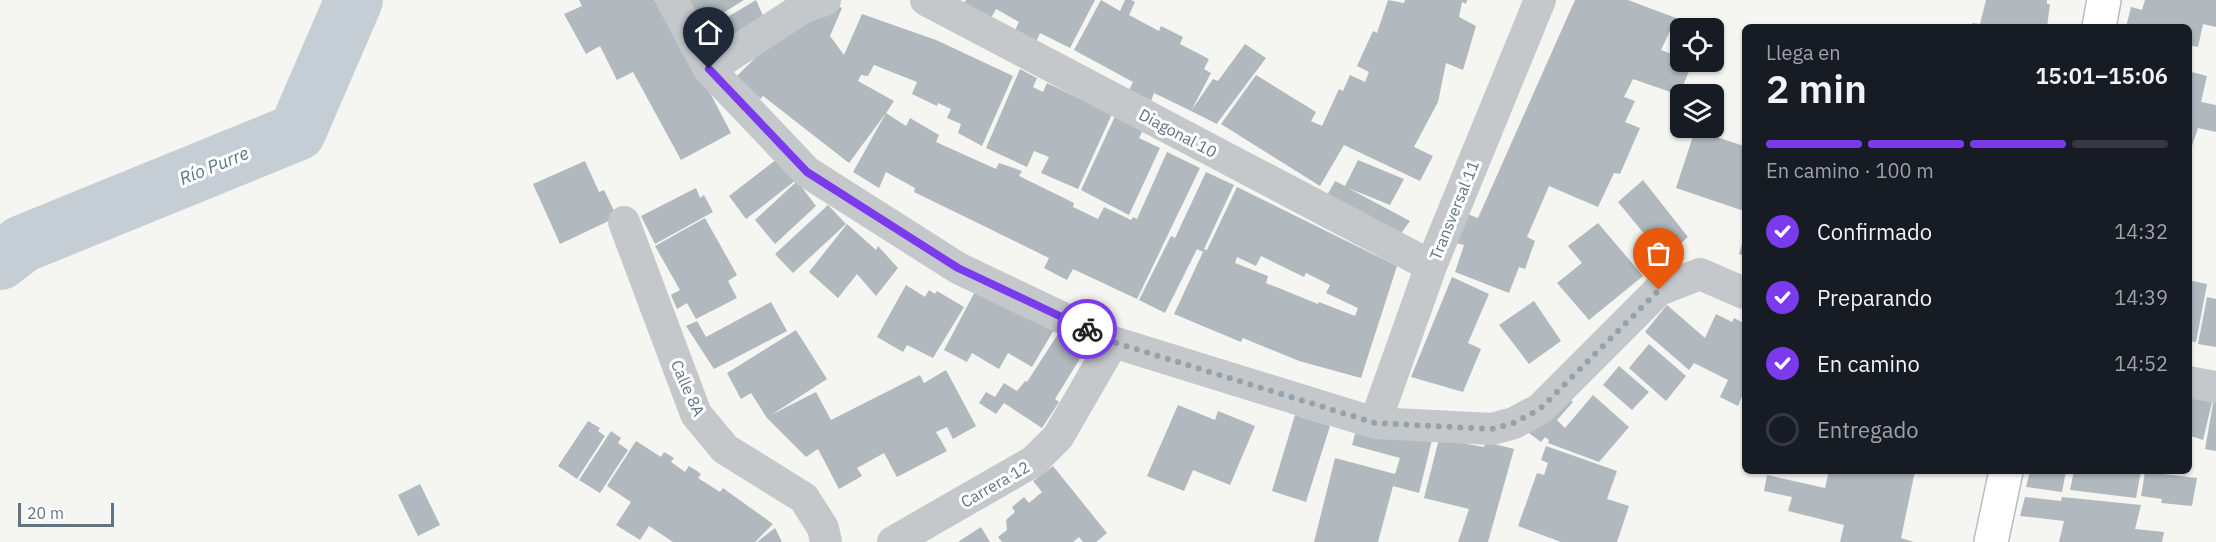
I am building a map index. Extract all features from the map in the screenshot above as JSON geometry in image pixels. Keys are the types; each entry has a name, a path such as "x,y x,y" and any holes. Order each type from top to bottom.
{"main road":[{"path":"2100,24 2104,0"},
{"path":"1991,542 2005,474"}],"street":[{"path":"672,0 709,69 807,172 958,268 1113,342 1375,423 1492,429 1514,423 1540,409 1659,290 1700,274 1742,293"},
{"path":"709,69 804,8 825,0"},
{"name":"Diagonal 10","path":"926,0 1431,266"},
{"name":"Transversal 11","path":"1375,423 1431,266 1540,0"},
{"name":"Calle 8A","path":"624,222 696,414 725,449 804,498 823,528 826,542"},
{"name":"Carrera 12","path":"892,542 1034,461 1058,437 1113,342"},
{"path":"2192,383 2216,387"}],"building":[{"path":"579,0 655,0 663,12 667,10 731,133 681,160 633,72 617,80 600,46 586,54 564,14 582,6"},
{"path":"691,0 744,0 699,28 688,2"},
{"path":"756,0 765,20 710,53 701,33"},
{"path":"966,0 1095,0 1070,48 1040,33 1036,42 1015,30 1019,22 996,9 991,18 964,3"},
{"path":"1101,0 1120,11 1125,0 1135,2 1129,15 1159,31 1161,26 1183,37 1180,44 1209,59 1204,69 1211,73 1191,111 1154,93 1151,101 1129,90 1133,82 1074,50"},
{"path":"1388,0 1404,3 1405,0 1467,0 1466,4 1462,2 1459,17 1476,26 1463,70 1446,63 1438,102 1414,147 1433,156 1420,181 1344,145 1320,186 1221,124 1256,75 1316,112 1311,121 1322,126 1339,89 1343,91 1350,75 1365,82 1369,72 1357,66 1373,31 1377,33"},
{"path":"1575,0 1628,0 1676,18 1670,18 1670,31 1661,50 1670,53 1670,72 1689,72 1684,84 1670,84 1670,92 1633,79 1624,97 1635,101 1625,122 1640,128 1620,174 1614,173 1598,207 1549,186 1527,237 1535,241 1525,269 1519,267 1509,293 1455,272 1464,245 1456,243 1467,214 1478,218"},
{"path":"1986,0 2047,0 2047,4 2050,4 2047,24 1980,24"},
{"path":"2145,0 2216,0 2216,27 2203,24 2198,47 2192,46 2192,24 2127,24 2131,7 2142,10"},
{"path":"831,3 842,8 830,36 844,55 862,14 936,40 1013,76 982,146 958,133 961,124 947,118 951,109 938,103 937,106 912,94 917,82 874,65 868,76 861,75 858,81 894,101 849,163 763,96 760,99 737,76 764,49"},
{"path":"1245,44 1266,58 1217,124 1191,111 1213,79 1218,81"},
{"path":"1020,69 1037,78 1033,87 1043,92 1047,83 1112,114 1078,189 1041,173 1049,157 1034,151 1027,167 986,148"},
{"path":"2192,72 2207,76 2201,102 2216,105 2216,132 2198,128 2192,146"},
{"path":"1117,112 1145,126 1139,138 1160,148 1129,215 1081,190"},
{"path":"886,113 906,126 910,118 939,135 936,142 996,169 999,163 1022,171 1019,176 1074,203 1073,207 1098,219 1104,207 1131,220 1133,217 1137,219 1167,152 1200,168 1137,299 1073,269 1067,280 1059,276 1044,268 1049,258 914,192 915,188 886,172 879,188 853,172"},
{"path":"1692,138 1720,138 1742,145 1742,210 1676,188"},
{"path":"781,156 796,180 746,219 729,196"},
{"path":"1358,160 1404,179 1390,205 1348,188 1410,221 1399,236 1325,199 1335,181 1345,186"},
{"path":"585,161 599,192 604,190 617,217 560,244 533,184"},
{"path":"1206,172 1234,185 1204,249 1207,250 1237,187 1397,266 1361,378 1299,361 1243,338 1241,342 1174,314 1203,252 1197,249 1165,313 1139,300 1171,236 1175,238","holes":["1261,256 1304,277 1306,273 1330,285 1326,293 1358,308 1355,316 1266,283 1268,276 1235,263 1237,257 1256,266"]},
{"path":"1643,180 1688,237 1664,258 1618,202"},
{"path":"797,181 816,206 775,244 755,220"},
{"path":"696,188 700,198 704,195 713,212 655,244 641,216"},
{"path":"828,205 846,224 793,273 775,254"},
{"path":"705,218 737,275 728,281 737,298 696,319 687,303 677,309 671,295 680,290 655,246"},
{"path":"1598,223 1643,276 1589,320 1557,283 1582,263 1568,246"},
{"path":"847,224 876,250 878,246 898,268 876,296 857,274 838,298 809,272"},
{"path":"1452,277 1489,294 1468,343 1481,349 1463,392 1411,377"},
{"path":"2192,281 2207,284 2196,342 2192,342"},
{"path":"979,284 1055,328 1032,367 1008,353 999,369 972,353 967,362 944,350"},
{"path":"906,285 925,297 929,290 935,294 937,291 964,307 933,358 907,345 903,352 877,337"},
{"path":"2207,297 2216,299 2216,347 2198,344"},
{"path":"1534,301 1561,341 1529,364 1499,325"},
{"path":"771,302 787,331 714,369 686,326 697,321 706,337"},
{"path":"1667,305 1705,338 1716,314 1732,322 1734,318 1742,322 1742,396 1738,406 1720,397 1728,380 1694,363 1689,370 1645,332"},
{"path":"796,330 827,379 771,415 816,392 831,420 920,375 924,383 946,370 976,426 953,439 947,427 936,432 947,451 897,477 884,453 857,468 862,476 839,489 818,449 806,457 767,418 751,393 741,399 727,373"},
{"path":"1060,331 1087,347 1055,399 1059,402 1042,428 1004,403 996,414 979,403 986,392 995,397 1004,383 1017,391 1025,381 1027,382"},
{"path":"1649,344 1686,376 1666,401 1629,368"},
{"path":"1619,366 1649,392 1632,410 1603,385"},
{"path":"2192,387 2213,398 2203,440 2192,436"},
{"path":"1562,393 1573,402 1557,420 1565,428 1593,395 1629,427 1599,462 1548,443 1549,440 1545,437 1541,442 1529,433"},
{"path":"2214,398 2216,399 2216,451 2205,449"},
{"path":"1178,405 1215,420 1218,411 1255,426 1230,485 1193,470 1184,491 1147,476"},
{"path":"1295,415 1330,426 1306,502 1272,491"},
{"path":"1359,420 1433,436 1419,493 1393,486 1378,542 1314,542 1335,458 1395,474 1400,458 1352,445"},
{"path":"588,421 600,428 598,431 605,436 577,479 558,466"},
{"path":"611,431 621,438 618,443 628,450 600,493 579,480"},
{"path":"1439,439 1484,447 1486,442 1514,449 1488,542 1458,542 1469,509 1424,498"},
{"path":"636,441 661,457 664,452 674,458 671,462 685,472 689,466 701,474 698,478 720,492 723,488 773,524 755,542 673,542 649,526 640,540 616,525 631,502 607,486"},
{"path":"1546,446 1617,471 1607,499 1629,506 1617,542 1561,542 1518,526 1537,473 1544,475 1548,463 1541,460"},
{"path":"1053,466 1107,533 1096,542 1083,542 1079,537 1073,542 1002,542 998,537 1007,530 1006,520 1015,512 1012,507 1024,497 1029,503 1042,492 1033,481"},
{"path":"1828,474 1914,474 1901,538 1914,542 1840,542 1844,525 1788,511 1792,497 1764,491 1767,475 1825,488"},
{"path":"2029,474 2065,474 2062,492 2026,487"},
{"path":"2073,474 2140,474 2136,498 2070,490"},
{"path":"2145,474 2197,478 2192,506 2161,503 2162,499 2141,496"},
{"path":"420,484 440,525 418,536 398,495"},
{"path":"2025,497 2061,501 2062,497 2141,505 2135,529 2164,532 2162,542 2059,542 2064,521 2020,516"},
{"path":"981,527 990,542 958,542 964,538"},
{"path":"775,528 782,542 757,542"}],"waterway":[{"name":"Río Purre","path":"0,261 22,244 297,132 354,0"}],"way so far":[{"path":"1087,329 1113,342 1375,423 1492,429 1514,423 1540,409 1659,290"}],"route":[{"path":"709,69 807,172 958,268 1087,329"}]}
